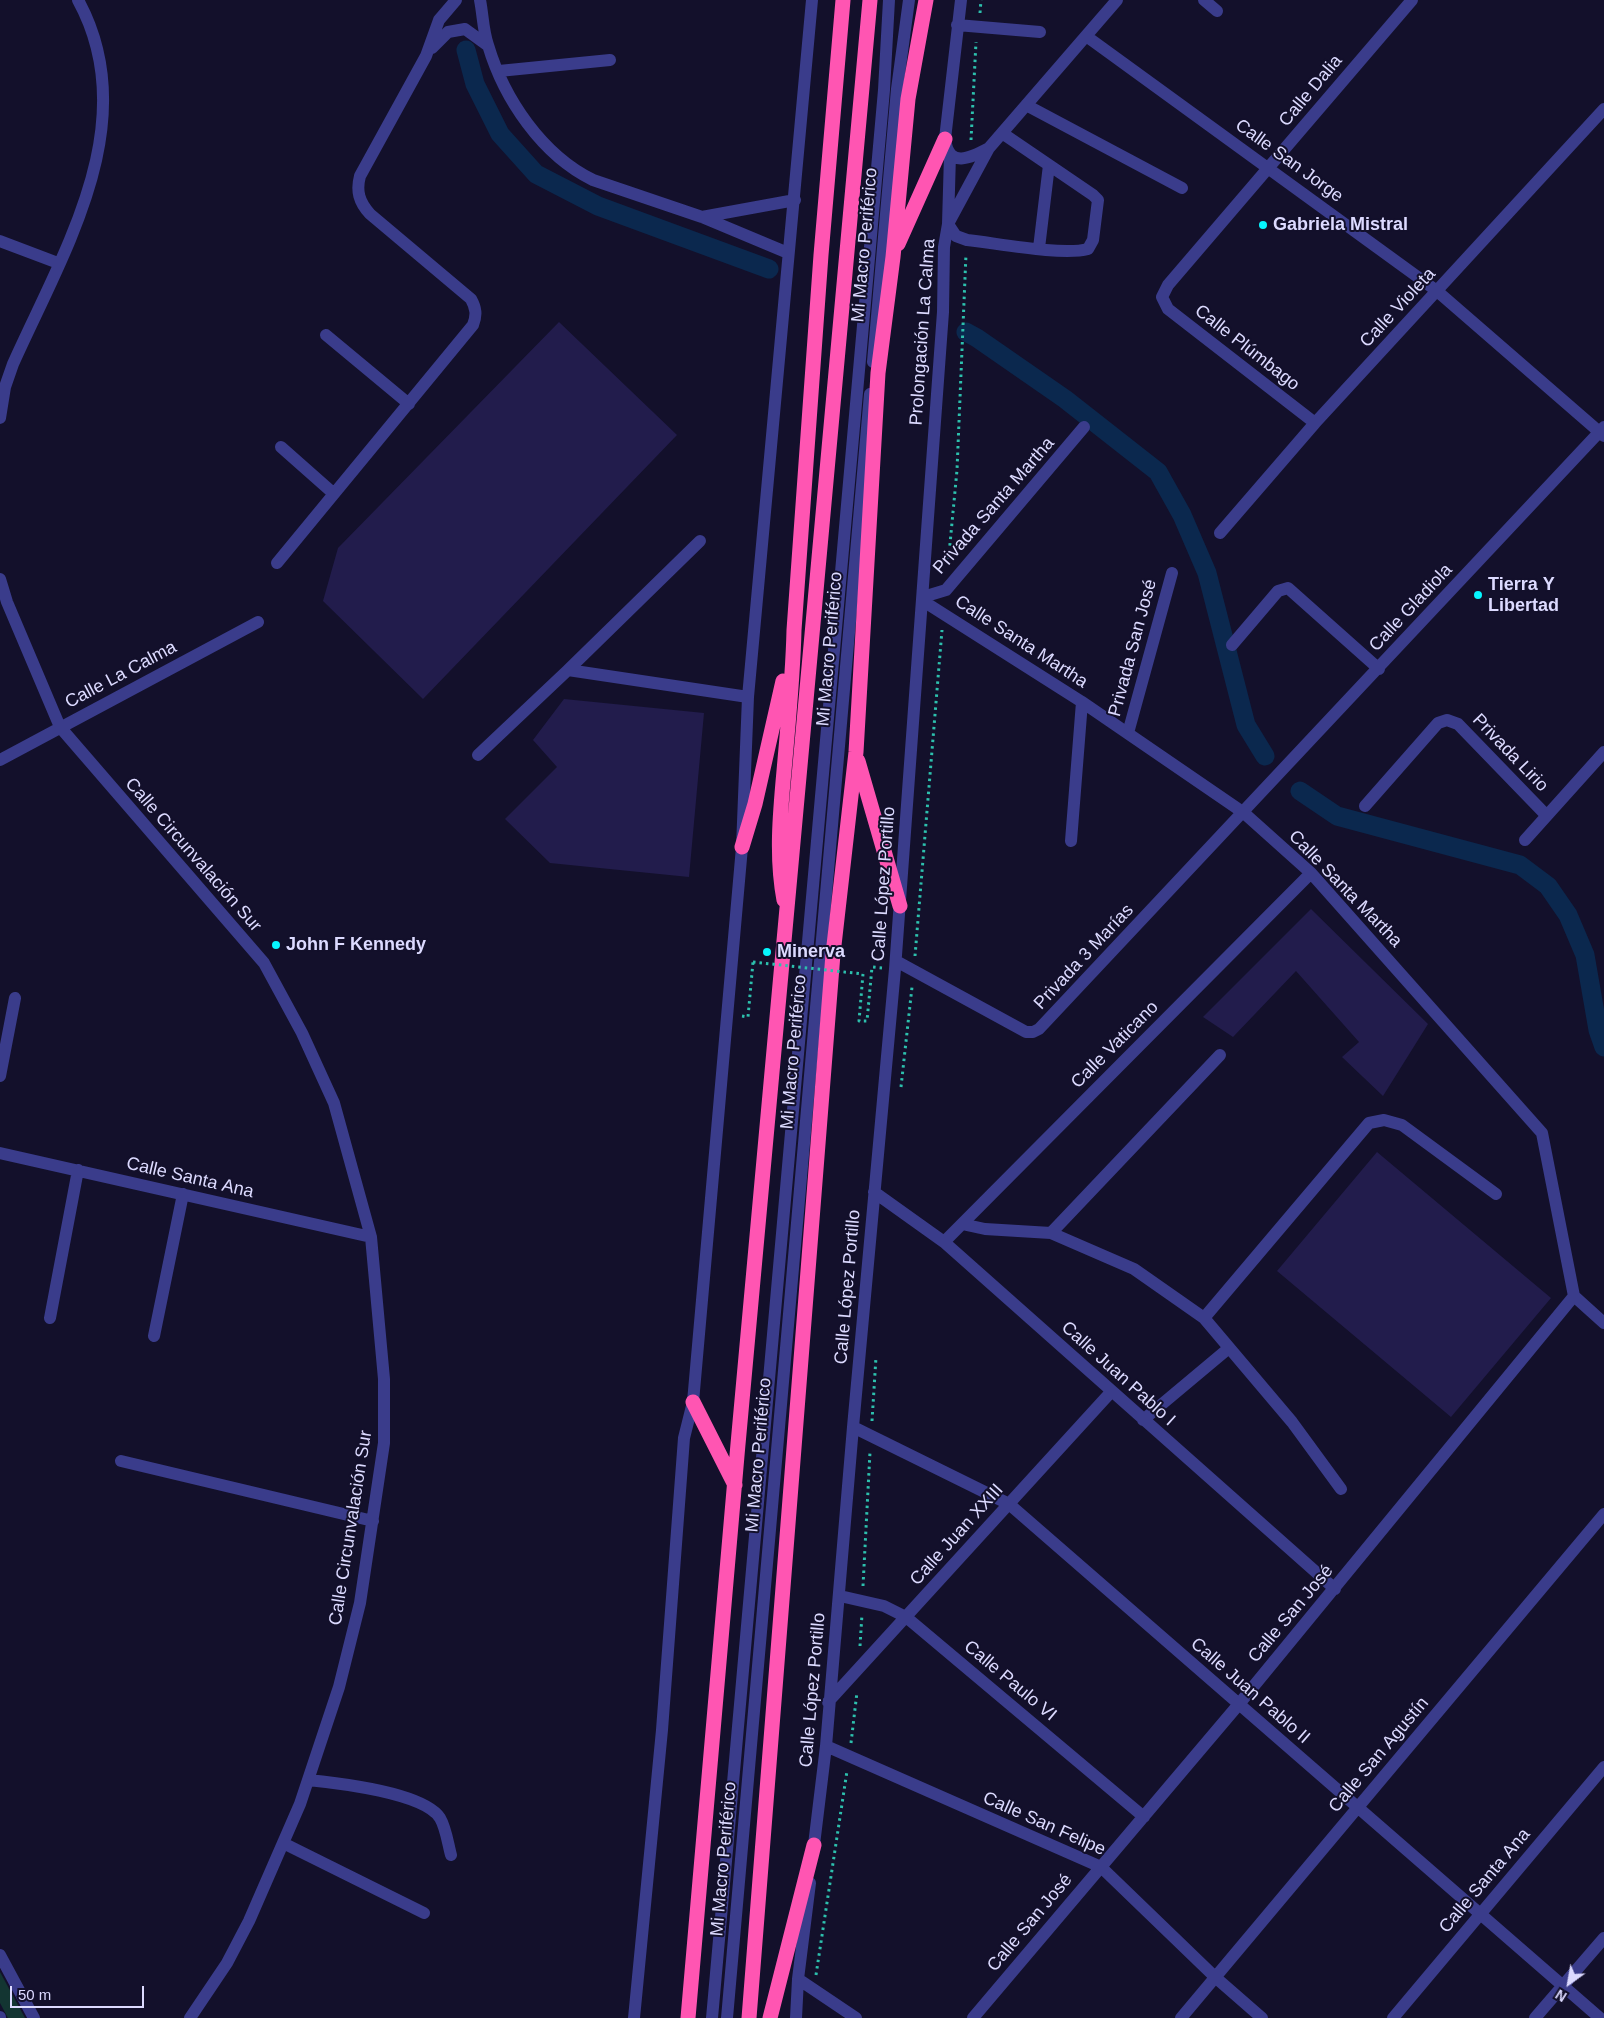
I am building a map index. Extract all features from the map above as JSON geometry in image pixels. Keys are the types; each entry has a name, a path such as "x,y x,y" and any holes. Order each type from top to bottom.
{"highway":[{"path":"788,917 779,874 781,807 793,665 822,246 843,0"},
{"path":"688,2018 870,0"},
{"path":"749,2018 834,954 856,752 878,373 893,257 908,99 926,0"},
{"path":"893,257 945,139"},
{"path":"742,847 772,736 794,630"},
{"path":"856,752 900,906"},
{"path":"693,1402 735,1485"},
{"path":"770,2018 814,1845"}],"street":[{"path":"426,56 439,20 456,0"},
{"path":"480,0 487,45 510,98 560,160 576,172 616,188 702,217 788,253"},
{"path":"634,2018 662,1730 684,1438 693,1402 742,847 748,697 812,0"},
{"name":"Mi Macro Periférico","path":"712,2018 884,90 889,0"},
{"name":"Mi Macro Periférico","path":"727,2018 896,89 909,0"},
{"path":"961,0 945,139 950,155 948,224 956,236 967,240 1079,251 1088,249 1093,240 1099,208 1098,200 1093,194 1002,133"},
{"name":"Prolongación La Calma","path":"923,599 944,312 944,247 948,224 989,148 1117,0"},
{"path":"1204,0 1217,11"},
{"name":"Calle Dalia","path":"1162,297 1168,285 1412,0"},
{"path":"0,418 5,387 13,364 86,201 99,150 104,96 93,37 80,1"},
{"path":"957,25 1040,32"},
{"path":"277,562 473,325 476,312 471,299 370,214 360,200 358,184 363,169 426,56 440,38 456,30 465,29 477,35 487,45"},
{"name":"Calle San Jorge","path":"1086,36 1437,290 1603,432"},
{"path":"499,71 610,60"},
{"path":"1026,105 1182,188"},
{"name":"Calle Violeta","path":"1220,533 1316,423 1604,109"},
{"name":"Prolongación La Calma","path":"950,155 956,158 970,157 989,148"},
{"path":"1039,248 1049,165"},
{"path":"702,217 795,200"},
{"path":"0,241 58,263"},
{"name":"Calle Plúmbago","path":"1162,297 1168,310 1316,423"},
{"path":"326,335 409,404"},
{"name":"Privada Santa Martha","path":"923,599 946,590 1084,427"},
{"name":"Calle Gladiola","path":"1244,813 1603,432"},
{"path":"281,447 333,493"},
{"path":"478,755 700,541"},
{"name":"Privada San José","path":"1128,733 1172,573"},
{"name":"Calle Circunvalación Sur","path":"0,578 60,727 264,964 302,1033 334,1103 371,1237 384,1380 384,1443 360,1604 338,1687 300,1804 248,1921 227,1963 190,2018"},
{"path":"1232,645 1278,591 1284,587 1290,590 1379,668"},
{"name":"Calle Santa Martha","path":"923,599 1082,702 1244,813 1310,873 1542,1133 1574,1296"},
{"name":"Calle López Portillo","path":"796,2018 798,1979 826,1746 828,1702 840,1596 852,1427 896,961 923,599"},
{"name":"Calle La Calma","path":"0,760 258,622"},
{"path":"568,670 748,697"},
{"name":"Privada San José","path":"1071,841 1082,702"},
{"name":"Privada Lirio","path":"1365,806 1438,723 1447,720 1458,724 1546,815"},
{"path":"1525,840 1604,752"},
{"name":"Privada 3 Marías","path":"896,961 1026,1032 1034,1032 1044,1025 1244,813"},
{"name":"Calle Vaticano","path":"944,1242 1310,873"},
{"path":"0,1076 16,998"},
{"path":"1051,1233 1220,1055"},
{"path":"1204,1318 1368,1123 1384,1120 1402,1125 1496,1194"},
{"name":"Calle Santa Ana","path":"0,1153 371,1237"},
{"path":"50,1318 78,1170"},
{"name":"Calle Juan Pablo I","path":"874,1192 944,1242 1335,1589"},
{"path":"154,1336 183,1194"},
{"path":"962,1224 985,1229 1051,1233 1134,1269 1204,1318 1292,1422 1341,1489"},
{"path":"1574,1296 1604,1323"},
{"name":"Calle San José","path":"973,2018 1335,1589 1574,1296"},
{"path":"1143,1420 1229,1348"},
{"name":"Calle Juan XXIII","path":"828,1702 1111,1392"},
{"name":"Calle Juan Pablo II","path":"852,1427 1008,1504 1600,2018"},
{"path":"121,1461 373,1521"},
{"name":"Calle San Agustín","path":"1181,2018 1604,1514"},
{"name":"Calle Paulo VI","path":"840,1596 884,1606 906,1617 1144,1817"},
{"name":"Calle San Felipe","path":"826,1746 1101,1867 1215,1977 1262,2018"},
{"name":"Calle Santa Ana","path":"1393,2018 1604,1767"},
{"path":"308,1780 413,1798 430,1807 441,1819 451,1855"},
{"path":"283,1843 424,1913"},
{"path":"1534,2018 1604,1938"},
{"path":"0,1955 34,2018"},
{"path":"798,1979 856,2018"}],"path":[{"path":"748,1017 753,962 862,974 859,1021 867,1021 872,967"},
{"path":"814,1989 833,1872"}],"green space":[{"path":"0,1972 25,2018 8,2018 0,2003"}],"building":[{"path":"559,322 677,435 423,699 323,601 338,548"},
{"path":"564,699 704,713 689,877 550,863 505,819 557,767 533,740"},
{"path":"1311,909 1428,1024 1383,1096 1342,1057 1359,1042 1296,971 1233,1037 1203,1017"},
{"path":"1377,1152 1551,1298 1451,1417 1277,1271"}],"waterway":[{"path":"466,50 475,84 500,134 536,174 598,206 769,269"},
{"path":"966,332 1065,399 1158,472 1182,515 1207,573 1246,725 1265,756"},
{"path":"1300,791 1337,816 1520,865 1548,886 1568,915 1585,955 1598,1030 1604,1047"}],"place":[{"name":"Gabriela Mistral","path":"1263,225"},
{"name":"Tierra Y Libertad","path":"1478,595"},
{"name":"John F Kennedy","path":"276,945"},
{"name":"Minerva","path":"767,952"}]}
